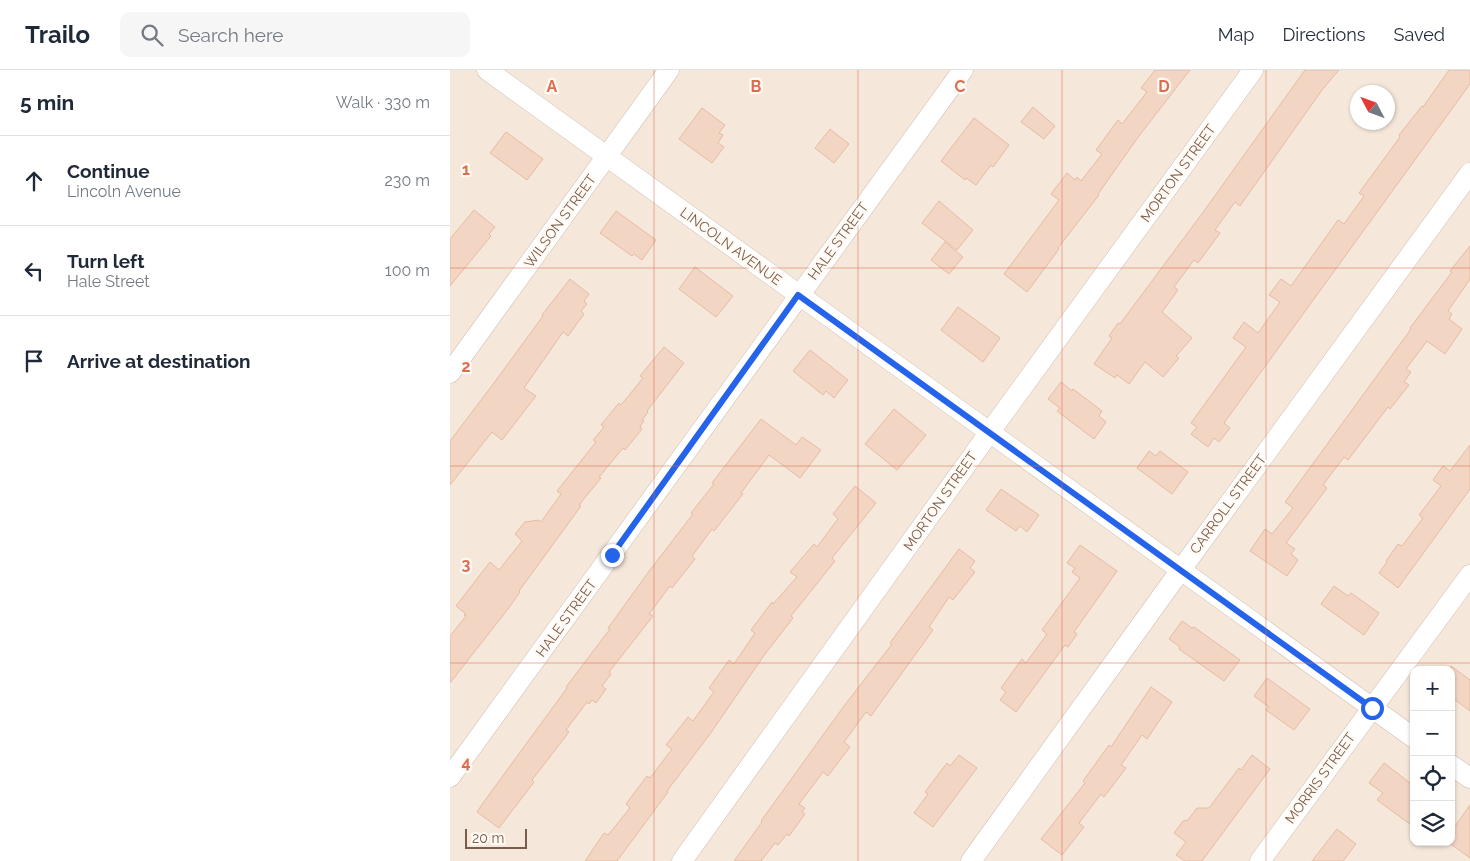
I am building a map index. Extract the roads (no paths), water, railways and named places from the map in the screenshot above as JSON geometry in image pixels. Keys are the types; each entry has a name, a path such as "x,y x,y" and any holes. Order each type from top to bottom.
{"street":[{"name":"LINCOLN AVENUE","path":"487,70 988,433 1410,735"},
{"name":"WILSON STREET","path":"450,373 669,70"},
{"name":"HALE STREET","path":"450,777 963,70"},
{"name":"MORTON STREET","path":"682,861 988,433 1253,70"},
{"name":"CARROLL STREET","path":"971,861 1180,570 1470,173"},
{"name":"MORRIS STREET","path":"1260,861 1470,575"},
{"path":"1455,767 1470,778"}]}
